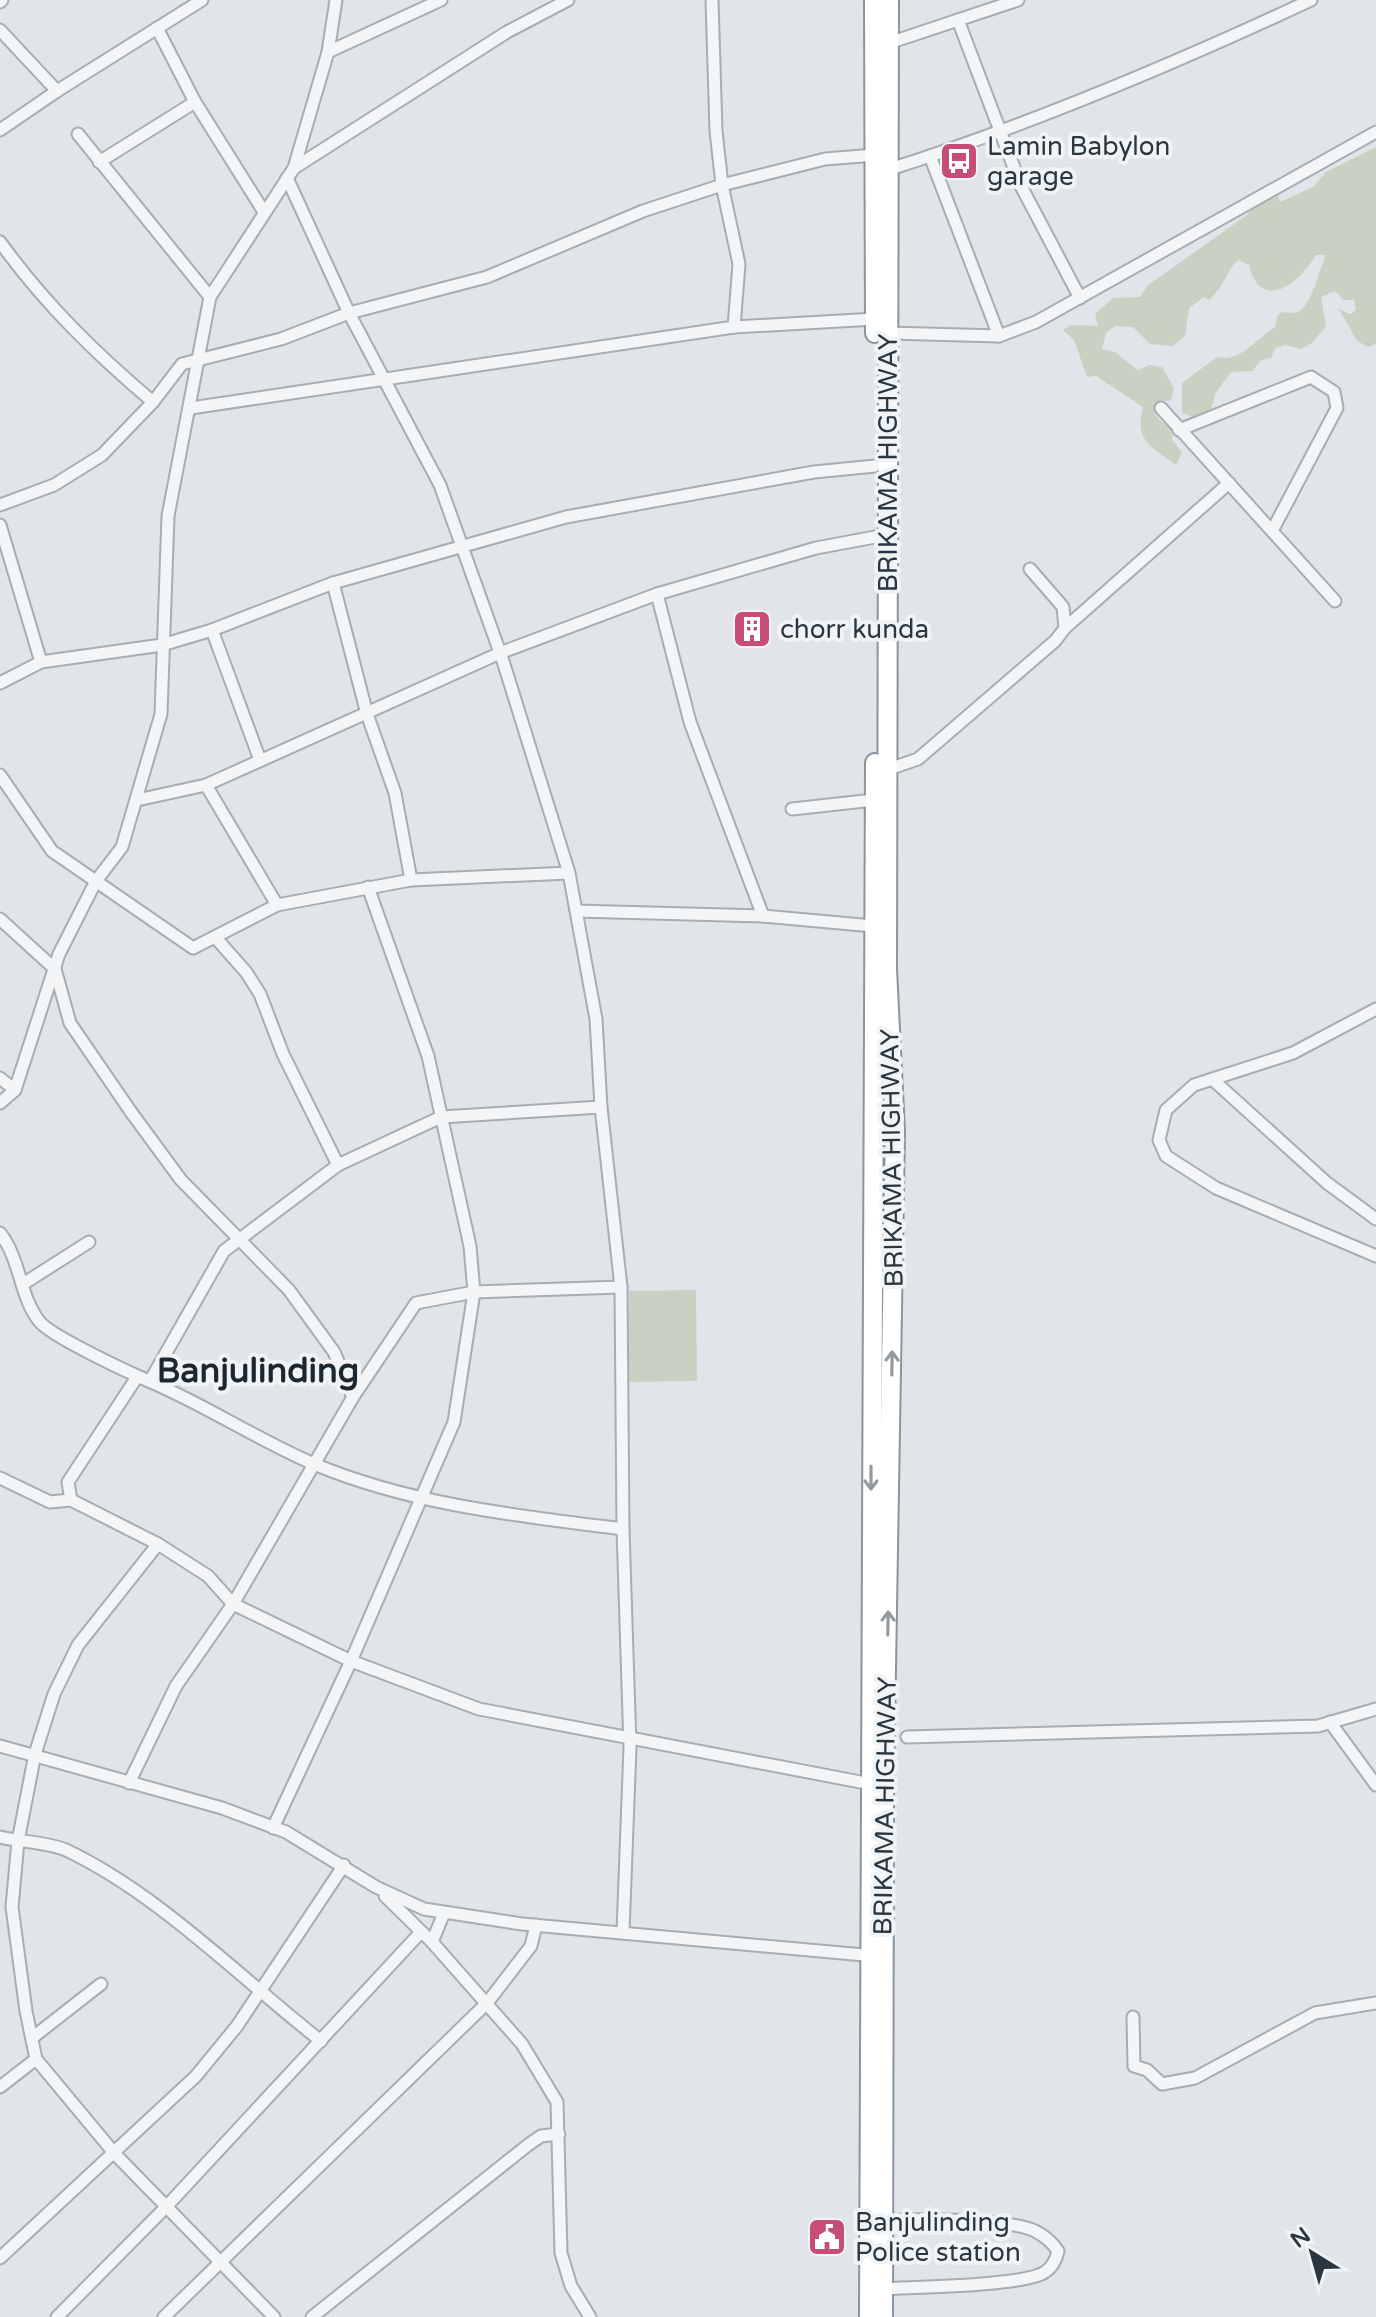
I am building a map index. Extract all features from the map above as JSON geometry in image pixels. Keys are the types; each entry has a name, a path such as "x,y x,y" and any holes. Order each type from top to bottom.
{"highway":[{"name":"BRIKAMA HIGHWAY","path":"869,2317 877,2147 873,926 874,800 881,771 882,326 882,213 874,0"},
{"name":"BRIKAMA HIGHWAY","path":"880,166 889,0"},
{"name":"BRIKAMA HIGHWAY","path":"877,1785 895,1131 887,969 875,537 882,326"},
{"name":"BRIKAMA HIGHWAY","path":"877,2147 883,2221 883,2317"}],"street":[{"path":"0,130 202,0"},
{"path":"0,1103 15,1090 55,969 96,881 122,847 137,800 161,714 168,516 210,297 291,173 328,52 336,0"},
{"path":"328,52 441,0"},
{"path":"291,173 507,32 568,0"},
{"path":"712,0 722,185 739,264 734,327"},
{"path":"889,43 1018,0"},
{"path":"0,505 54,485 102,455 153,402 182,364 281,339 349,313 487,277 643,211 722,185 825,159 880,166 930,156 1002,132 1204,51 1311,0"},
{"path":"958,20 1021,186 1080,298"},
{"path":"157,28 195,102 264,212"},
{"path":"0,30 57,91"},
{"path":"99,162 195,102"},
{"path":"191,408 734,327 882,326 999,336 1080,298 1376,132"},
{"path":"78,134 210,297"},
{"path":"930,156 999,336"},
{"path":"291,173 349,313 440,485 500,653 569,873 596,1019 601,1107 621,1287 623,1529 630,1738 623,1932"},
{"path":"0,242 90,350 153,402"},
{"path":"1179,430 1311,377 1334,392 1337,408 1273,529"},
{"path":"1161,408 1335,601"},
{"path":"0,683 41,662 162,645 212,630 333,583 566,517 814,472 875,466"},
{"path":"881,771 918,759 1055,641 1065,628 1229,483"},
{"path":"0,525 41,662"},
{"path":"137,800 206,785 500,653 657,594 816,548 875,537"},
{"path":"1030,569 1063,607 1065,628"},
{"path":"333,583 367,714 395,793 411,880"},
{"path":"657,594 690,722 763,916"},
{"path":"212,630 260,760"},
{"path":"0,775 52,851 193,948 277,905 411,880 569,873"},
{"path":"206,785 277,905"},
{"path":"792,809 874,800"},
{"path":"273,1828 351,1661 454,1422 474,1292 470,1246 428,1056 368,887"},
{"path":"576,911 763,916 873,926"},
{"path":"0,919 55,969 70,1023 181,1180 289,1290 311,1319 334,1352 353,1397"},
{"path":"215,937 246,972 260,994 283,1054 338,1165"},
{"path":"1376,1009 1293,1053 1194,1085 1166,1110 1159,1140 1166,1156 1216,1188 1376,1256"},
{"path":"0,1078 15,1090"},
{"path":"1212,1079 1327,1183 1376,1219"},
{"path":"150,1381 224,1251 338,1165 441,1117 601,1107"},
{"path":"0,1233 14,1251 23,1284 40,1323 137,1377 314,1464 421,1499 623,1529"},
{"path":"23,1284 89,1242"},
{"path":"129,1783 176,1686 233,1604 353,1397 416,1303 474,1292 621,1287"},
{"path":"71,1500 68,1482 137,1377"},
{"path":"0,1478 50,1502 71,1500 158,1544 208,1576 233,1604 351,1661 479,1709 877,1785"},
{"path":"158,1544 78,1645 54,1694 35,1754 18,1841 12,1907 36,2059 115,2154 274,2317"},
{"path":"907,1737 1318,1726 1376,1709"},
{"path":"1330,1722 1376,1785"},
{"path":"0,1746 222,1808 273,1828 344,1865 376,1887 424,1909 536,1925 877,1956"},
{"path":"0,1837 63,1849 102,1870 149,1901 321,2041"},
{"path":"0,2258 196,2076 259,1993 344,1865"},
{"path":"376,1887 432,1942 522,2044 557,2102 561,2253 571,2286 590,2317"},
{"path":"432,1942 444,1913"},
{"path":"164,2317 487,2003 531,1946 536,1925"},
{"path":"57,2317 166,2207 421,1932"},
{"path":"32,2038 101,1984"},
{"path":"1133,2017 1134,2066 1147,2070 1162,2084 1195,2078 1315,2013 1376,2003"},
{"path":"0,2087 36,2059"},
{"path":"312,2317 528,2145 541,2136 559,2134"},
{"path":"883,2221 910,2219 1014,2226 1033,2230 1051,2241 1058,2251 1055,2262 1044,2274 1013,2280 883,2289"}],"green space":[{"path":"1376,147 1376,344 1368,347 1357,341 1339,309 1350,314 1356,310 1354,300 1343,300 1335,291 1321,297 1326,326 1312,343 1301,349 1285,345 1275,348 1271,358 1260,361 1253,371 1231,372 1215,394 1211,410 1197,418 1182,413 1182,383 1217,357 1233,357 1247,349 1275,327 1278,314 1302,309 1311,295 1326,255 1316,255 1291,283 1271,291 1262,288 1249,265 1239,260 1209,300 1204,297 1189,308 1185,336 1173,346 1150,344 1133,327 1115,326 1106,333 1102,349 1115,352 1138,370 1149,365 1162,367 1174,388 1171,400 1155,403 1154,412 1173,430 1172,440 1182,452 1176,465 1152,447 1143,435 1143,407 1096,376 1087,377 1074,340 1063,330 1071,325 1098,326 1095,314 1113,298 1140,297 1147,286 1247,215 1253,204 1278,193 1280,202 1313,187 1326,172"},
{"path":"696,1290 697,1381 629,1382 629,1291"}],"place":[{"name":"Lamin Babylon garage","path":"959,161"},
{"name":"chorr kunda","path":"752,629"},
{"name":"Banjulinding Police station","path":"827,2237"}],"district":[{"name":"Banjulinding","path":"258,1371"}]}
